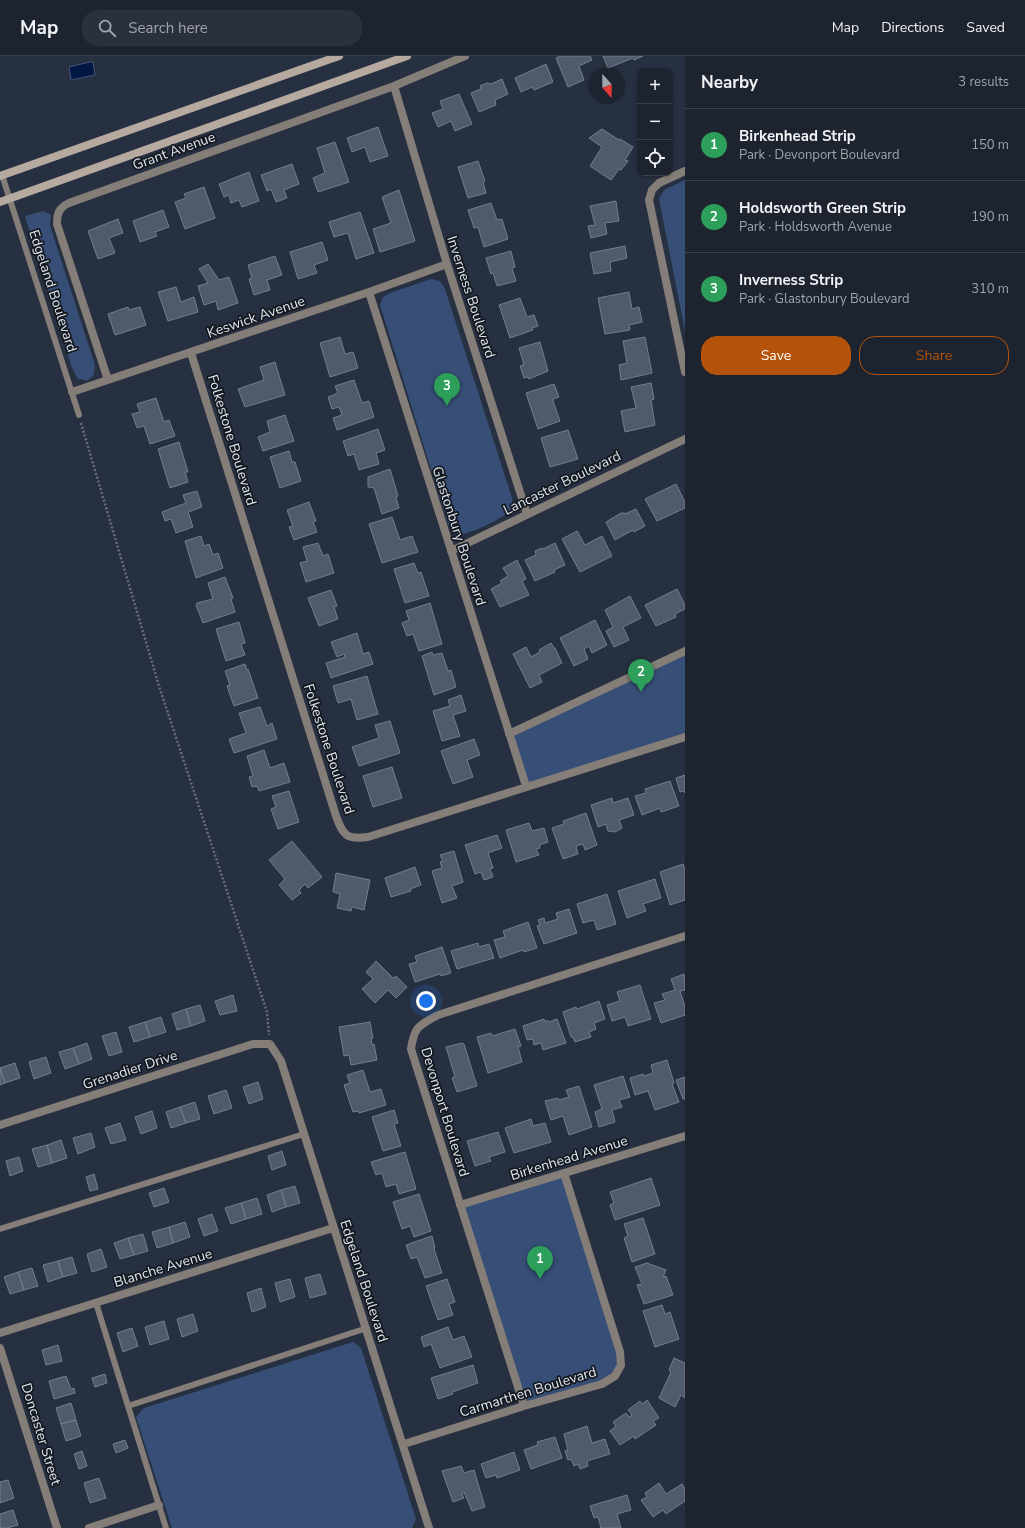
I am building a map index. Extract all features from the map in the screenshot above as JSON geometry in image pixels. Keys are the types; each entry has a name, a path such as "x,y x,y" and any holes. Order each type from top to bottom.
{"main road":[{"path":"1,175 339,56"},
{"name":"Grant Avenue","path":"0,202 408,56"}],"street":[{"name":"Grant Avenue","path":"108,380 58,224 58,211 62,206 394,86 465,56"},
{"name":"Inverness Boulevard","path":"394,86 447,264 527,514"},
{"path":"685,171 659,183 652,190 650,200 685,372"},
{"name":"Keswick Avenue","path":"72,392 191,353 447,264"},
{"name":"Glastonbury Boulevard","path":"369,292 526,786"},
{"name":"Folkestone Boulevard","path":"191,353 336,816 342,831 348,836 356,838 368,837 685,737"},
{"name":"Lancaster Boulevard","path":"451,551 685,439"},
{"path":"509,734 685,651"},
{"name":"Devonport Boulevard","path":"524,1406 411,1049 412,1036 420,1024 438,1015 685,936"},
{"name":"Grenadier Drive","path":"0,1125 253,1044 270,1044"},
{"name":"Edgeland Boulevard","path":"270,1044 281,1061 333,1228 404,1444 429,1528"},
{"name":"Birkenhead Avenue","path":"460,1205 685,1136"},
{"name":"Carmarthen Boulevard","path":"404,1444 524,1406 602,1384 615,1376 621,1365 620,1352 564,1173"},
{"name":"Blanche Avenue","path":"0,1333 333,1228"},
{"name":"Doncaster Street","path":"0,1348 57,1528"},
{"path":"89,1528 159,1506"}],"lane":[{"name":"Edgeland Boulevard","path":"1,175 10,198 79,416"},
{"path":"0,1229 304,1134"},
{"path":"96,1303 166,1528"},
{"path":"128,1406 367,1328"}],"path":[{"path":"79,416 159,686 267,1012 270,1044"}],"shaded area":[{"path":"93,62 95,75 71,80 69,67"},
{"path":"685,180 685,331 659,199 664,190"},
{"path":"43,211 51,215 50,224 52,232 95,365 94,375 87,381 77,378 71,365 25,216"},
{"path":"431,279 440,281 445,289 512,498 512,508 504,516 472,531 460,534 454,532 448,524 380,305 383,297 390,293"},
{"path":"685,651 685,737 526,786 509,734"},
{"path":"564,1173 620,1352 615,1376 524,1406 460,1205"},
{"path":"353,1342 361,1348 416,1519 412,1528 172,1528 136,1417 144,1408"}],"building":[{"path":"560,56 590,56 592,60 579,66 584,80 568,87 556,58"},
{"path":"603,56 643,56 634,60 633,58 608,68"},
{"path":"546,64 553,82 534,90 532,87 521,92 515,78"},
{"path":"502,79 508,94 495,100 496,105 479,112 471,93 481,89 480,86 487,83 491,84"},
{"path":"459,94 472,124 455,131 451,121 438,127 432,113 443,109 440,101"},
{"path":"378,127 388,156 370,162 365,147 352,152 347,138"},
{"path":"602,129 633,147 625,160 628,161 621,170 619,169 611,180 590,166 602,147 589,138"},
{"path":"335,142 349,182 318,192 313,178 325,173 317,148"},
{"path":"478,161 485,181 483,182 486,193 468,198 458,167"},
{"path":"292,164 299,184 284,190 287,198 276,202 271,189 267,191 261,175"},
{"path":"249,172 259,201 242,207 239,200 231,203 229,195 224,197 219,184"},
{"path":"204,187 215,218 185,229 175,202 186,198 184,194"},
{"path":"399,190 415,241 380,252 373,229 391,223 382,197"},
{"path":"616,201 619,221 605,223 607,234 591,238 588,226 595,225 590,206"},
{"path":"491,203 497,220 502,219 508,239 484,247 478,227 474,228 468,210"},
{"path":"163,210 169,227 155,232 157,236 140,242 133,221"},
{"path":"360,212 374,253 356,259 348,233 334,237 329,222"},
{"path":"118,219 123,233 109,238 115,253 98,259 88,231"},
{"path":"322,242 328,260 314,265 317,273 298,279 290,252"},
{"path":"625,246 627,258 610,262 611,271 594,274 590,253"},
{"path":"511,251 515,267 512,268 516,281 497,286 486,258"},
{"path":"275,256 282,275 267,280 270,290 254,295 249,279 252,278 248,265"},
{"path":"208,264 219,280 229,277 238,303 218,310 216,301 204,305 198,286 208,283 199,269"},
{"path":"176,287 181,302 194,297 198,312 168,321 158,292"},
{"path":"629,292 632,309 639,307 642,322 629,325 630,330 605,334 598,298"},
{"path":"520,298 527,317 534,315 538,326 532,328 533,330 510,338 499,305"},
{"path":"128,307 129,310 140,307 146,325 115,335 108,314"},
{"path":"340,337 345,354 353,352 358,368 330,377 320,343"},
{"path":"645,337 652,373 621,380 619,365 627,363 623,341"},
{"path":"540,342 548,371 529,379 528,377 524,378 520,366 524,365 519,348"},
{"path":"275,362 285,395 245,407 238,389 264,380 260,367"},
{"path":"354,380 362,403 369,401 374,417 337,430 333,418 342,415 339,407 332,409 328,397 338,393 335,386"},
{"path":"651,383 654,399 651,400 655,425 625,432 621,411 636,408 631,387"},
{"path":"554,384 559,397 553,399 553,401 560,421 538,429 526,393"},
{"path":"156,398 164,422 169,420 175,436 150,444 144,426 137,428 132,414 140,412 137,404"},
{"path":"285,415 294,441 263,451 258,437 270,432 267,421"},
{"path":"378,429 385,450 376,453 379,464 359,470 354,454 348,456 343,441"},
{"path":"568,430 578,459 550,467 541,438"},
{"path":"179,442 188,472 185,472 188,482 170,488 158,449"},
{"path":"289,451 292,462 295,462 301,481 280,488 270,457"},
{"path":"390,469 398,496 396,497 399,508 382,514 374,488 368,487 368,477"},
{"path":"676,484 685,502 685,508 657,521 645,499"},
{"path":"197,491 202,507 188,512 193,527 176,533 171,519 165,521 162,512 186,503 183,495"},
{"path":"309,502 316,521 313,522 317,532 294,540 289,527 293,526 287,510"},
{"path":"636,509 645,526 634,532 633,530 615,540 606,522 621,513 625,514"},
{"path":"392,517 400,540 412,536 418,552 382,563 369,524"},
{"path":"577,531 585,545 602,536 612,556 580,572 562,539"},
{"path":"201,536 204,546 209,544 213,555 218,553 223,568 196,578 185,541"},
{"path":"318,543 323,556 328,554 334,573 306,582 300,563 307,561 303,547"},
{"path":"555,543 565,565 554,570 555,572 535,581 525,560 536,555 535,551"},
{"path":"517,560 526,579 522,581 529,595 500,607 491,589 502,583 500,581 508,576 503,568"},
{"path":"414,563 418,573 421,572 429,596 405,603 394,569"},
{"path":"225,577 233,598 231,599 235,612 203,623 196,605 197,603 213,599 208,583"},
{"path":"677,589 685,605 685,609 675,614 676,617 656,626 645,605"},
{"path":"331,590 337,606 334,607 338,619 319,626 308,598"},
{"path":"630,596 641,618 623,627 629,640 614,647 606,631 613,627 605,610"},
{"path":"430,603 442,644 419,651 413,634 407,636 402,623 409,620 406,611"},
{"path":"595,620 607,645 592,653 589,646 584,649 588,659 574,666 560,638"},
{"path":"239,622 245,643 241,644 245,655 226,661 216,629"},
{"path":"357,633 363,654 369,652 373,664 331,678 326,663 345,657 344,654 337,657 331,642"},
{"path":"551,643 562,663 539,675 542,682 530,688 513,654 526,647 531,657"},
{"path":"432,652 433,655 442,653 448,671 451,670 456,687 434,695 422,656"},
{"path":"245,664 258,698 234,706 227,686 230,685 225,671"},
{"path":"367,676 378,714 357,720 351,699 338,703 333,686"},
{"path":"461,695 466,711 453,715 460,736 442,741 433,711 450,706 448,700"},
{"path":"260,707 267,726 272,723 277,739 234,753 229,739 246,733 239,713"},
{"path":"390,721 400,753 359,766 352,747 379,738 375,725"},
{"path":"474,739 480,755 467,760 473,777 453,784 441,751"},
{"path":"264,750 270,768 284,763 290,782 259,791 257,786 252,787 249,777 253,776 247,756"},
{"path":"392,767 402,798 373,807 363,776"},
{"path":"685,775 685,793 684,791 680,792 676,778"},
{"path":"670,781 679,806 661,812 660,808 642,815 635,796 646,793 645,789"},
{"path":"289,791 299,822 278,829 271,809 276,807 272,796"},
{"path":"612,798 613,803 628,798 634,815 619,820 622,828 615,832 608,831 606,824 598,827 591,805"},
{"path":"586,813 597,845 585,850 583,844 576,846 578,854 563,859 552,828 564,824 563,821"},
{"path":"529,823 532,831 544,828 548,842 539,845 540,848 536,849 539,855 516,862 506,830"},
{"path":"497,835 502,848 488,853 493,868 490,869 493,877 484,880 481,872 475,874 465,845"},
{"path":"292,841 322,877 308,888 305,884 299,890 301,893 292,900 279,885 285,879 269,860"},
{"path":"454,851 463,882 452,886 457,898 442,903 432,871 442,868 440,862 443,861 440,855"},
{"path":"683,864 685,870 685,900 670,905 660,872"},
{"path":"415,867 421,885 410,889 411,891 391,897 385,878"},
{"path":"336,873 370,880 364,910 352,907 351,911 337,908 340,894 333,892"},
{"path":"655,879 661,898 643,904 646,911 627,918 618,891"},
{"path":"607,894 616,924 597,930 594,920 583,923 577,904"},
{"path":"569,909 577,933 544,944 537,926 540,925 538,920 544,918 545,923 558,919 556,913"},
{"path":"528,922 537,948 524,952 523,950 500,958 494,940 505,937 503,931"},
{"path":"478,943 479,947 489,944 494,958 457,969 451,951"},
{"path":"442,947 451,973 441,976 440,974 415,982 409,964 417,962 415,956"},
{"path":"376,961 393,978 396,976 407,987 396,998 388,990 375,1003 362,989 373,979 366,972"},
{"path":"684,974 685,990 680,991 685,1007 685,1015 661,1023 654,1003 665,1000 662,994 675,990 671,979"},
{"path":"640,985 651,1019 628,1026 625,1017 612,1021 607,1005 620,1001 617,992"},
{"path":"233,995 237,1011 220,1015 215,1001"},
{"path":"599,1001 605,1019 594,1023 596,1029 589,1032 591,1037 575,1042 573,1037 571,1037 563,1012 576,1007 577,1009"},
{"path":"200,1005 205,1021 191,1026 186,1009"},
{"path":"186,1009 191,1026 177,1030 172,1014"},
{"path":"161,1017 166,1032 150,1037 145,1022"},
{"path":"544,1019 545,1021 549,1022 557,1019 566,1043 543,1050 541,1043 534,1045 533,1039 527,1040 523,1026"},
{"path":"145,1022 150,1037 134,1042 129,1027"},
{"path":"370,1022 373,1038 371,1038 372,1045 374,1044 377,1060 351,1065 349,1055 344,1056 339,1027"},
{"path":"515,1029 521,1046 518,1047 522,1062 488,1073 477,1037 491,1033 492,1036"},
{"path":"116,1032 122,1052 109,1056 102,1036"},
{"path":"87,1043 92,1059 79,1064 73,1048"},
{"path":"462,1043 464,1044 477,1086 457,1092 452,1078 455,1077 446,1047"},
{"path":"73,1048 79,1064 65,1069 59,1052"},
{"path":"46,1057 51,1073 34,1079 29,1062"},
{"path":"667,1060 674,1083 672,1084 679,1102 655,1110 648,1091 635,1095 630,1078 653,1073 651,1065"},
{"path":"15,1063 20,1078 5,1083 0,1068"},
{"path":"0,1068 5,1083 0,1085"},
{"path":"363,1070 370,1092 381,1089 386,1105 359,1113 358,1111 353,1112 344,1085 350,1083 347,1075"},
{"path":"623,1076 630,1097 619,1100 622,1107 612,1110 615,1122 599,1127 595,1112 602,1109 594,1085"},
{"path":"685,1077 685,1099 683,1099 676,1080"},
{"path":"258,1082 263,1099 249,1104 243,1087"},
{"path":"579,1086 592,1127 569,1135 563,1116 551,1120 545,1101 558,1098 559,1100 569,1097 566,1090"},
{"path":"226,1090 232,1108 214,1114 208,1096"},
{"path":"195,1102 200,1119 186,1123 180,1107"},
{"path":"180,1107 186,1123 171,1128 166,1112"},
{"path":"394,1110 398,1123 394,1124 401,1146 383,1151 372,1117"},
{"path":"152,1111 157,1128 141,1134 135,1117"},
{"path":"531,1119 533,1126 545,1123 551,1142 514,1153 505,1128"},
{"path":"120,1123 126,1140 111,1144 105,1128"},
{"path":"498,1132 505,1152 489,1157 491,1161 475,1166 467,1141"},
{"path":"91,1133 95,1147 78,1154 73,1138"},
{"path":"61,1140 67,1158 52,1163 47,1145"},
{"path":"47,1145 52,1163 38,1167 32,1149"},
{"path":"282,1151 286,1165 272,1170 268,1156"},
{"path":"405,1152 416,1189 399,1194 396,1184 386,1187 382,1173 376,1175 371,1162"},
{"path":"19,1157 23,1171 10,1176 6,1161"},
{"path":"94,1174 98,1189 90,1191 86,1177"},
{"path":"651,1178 660,1205 615,1220 610,1205 614,1203 610,1192"},
{"path":"295,1186 300,1203 286,1207 281,1190"},
{"path":"164,1188 169,1202 154,1207 149,1193"},
{"path":"281,1190 286,1207 272,1212 267,1195"},
{"path":"419,1194 431,1231 414,1237 410,1226 402,1229 393,1202"},
{"path":"257,1198 262,1214 246,1219 241,1203"},
{"path":"241,1203 246,1219 231,1224 225,1208"},
{"path":"212,1214 218,1231 204,1236 198,1219"},
{"path":"643,1218 655,1254 632,1262 624,1238 628,1236 624,1224"},
{"path":"185,1222 190,1237 173,1243 169,1227"},
{"path":"169,1227 173,1243 157,1248 152,1232"},
{"path":"143,1234 148,1251 134,1255 128,1238"},
{"path":"432,1236 434,1249 442,1273 425,1278 417,1257 411,1259 406,1245"},
{"path":"128,1238 134,1255 120,1259 114,1243"},
{"path":"101,1249 107,1267 92,1272 87,1254"},
{"path":"72,1257 77,1273 63,1277 58,1261"},
{"path":"58,1261 63,1277 48,1282 43,1265"},
{"path":"647,1263 666,1270 663,1277 666,1276 673,1295 644,1304 637,1285 642,1284 635,1267"},
{"path":"32,1268 38,1286 24,1290 18,1272"},
{"path":"18,1272 24,1290 10,1294 4,1277"},
{"path":"320,1274 326,1294 310,1298 305,1278"},
{"path":"290,1279 295,1297 280,1302 275,1283"},
{"path":"447,1279 455,1302 449,1304 453,1315 438,1320 426,1286"},
{"path":"261,1288 266,1307 252,1312 247,1293"},
{"path":"662,1305 665,1314 670,1312 679,1339 655,1347 643,1311"},
{"path":"193,1314 198,1331 182,1337 177,1319"},
{"path":"164,1321 169,1339 150,1345 145,1327"},
{"path":"448,1327 453,1340 464,1336 472,1357 440,1368 431,1344 424,1347 421,1337"},
{"path":"132,1328 138,1346 123,1352 117,1333"},
{"path":"58,1345 62,1361 46,1365 42,1350"},
{"path":"674,1358 685,1363 685,1398 681,1395 675,1407 659,1398 671,1372 669,1370"},
{"path":"473,1365 478,1383 452,1392 453,1394 438,1399 431,1378"},
{"path":"105,1374 107,1383 95,1387 92,1378"},
{"path":"66,1376 71,1389 74,1388 75,1393 54,1399 49,1381"},
{"path":"647,1400 659,1418 653,1421 656,1425 635,1439 634,1436 620,1445 610,1431 616,1426 613,1422 626,1413 629,1417 632,1415 628,1410 640,1401 642,1404"},
{"path":"71,1403 76,1420 61,1424 56,1408"},
{"path":"76,1420 81,1436 66,1441 61,1424"},
{"path":"587,1426 592,1443 605,1439 610,1454 587,1461 588,1466 580,1469 578,1464 574,1466 571,1459 568,1460 565,1451 568,1450 564,1434"},
{"path":"555,1437 562,1458 531,1469 524,1450 538,1445 537,1442"},
{"path":"125,1440 128,1448 116,1453 113,1444"},
{"path":"82,1451 87,1466 79,1469 74,1454"},
{"path":"514,1452 520,1470 497,1478 496,1475 486,1478 481,1464"},
{"path":"461,1466 464,1473 474,1470 485,1507 472,1511 464,1492 462,1494 464,1498 453,1502 442,1471"},
{"path":"99,1478 106,1498 90,1503 84,1483"},
{"path":"8,1480 14,1498 0,1503 0,1482"},
{"path":"659,1483 666,1494 682,1484 685,1489 685,1501 666,1514 663,1510 653,1517 641,1500 647,1497 645,1493"},
{"path":"627,1495 631,1510 617,1514 621,1528 601,1528 598,1517 594,1518 590,1506"},
{"path":"13,1510 18,1525 0,1528 0,1514"}],"place":[{"name":"Inverness Strip","path":"447,406"},
{"name":"Holdsworth Green Strip","path":"641,692"},
{"name":"Birkenhead Strip","path":"540,1279"}]}
